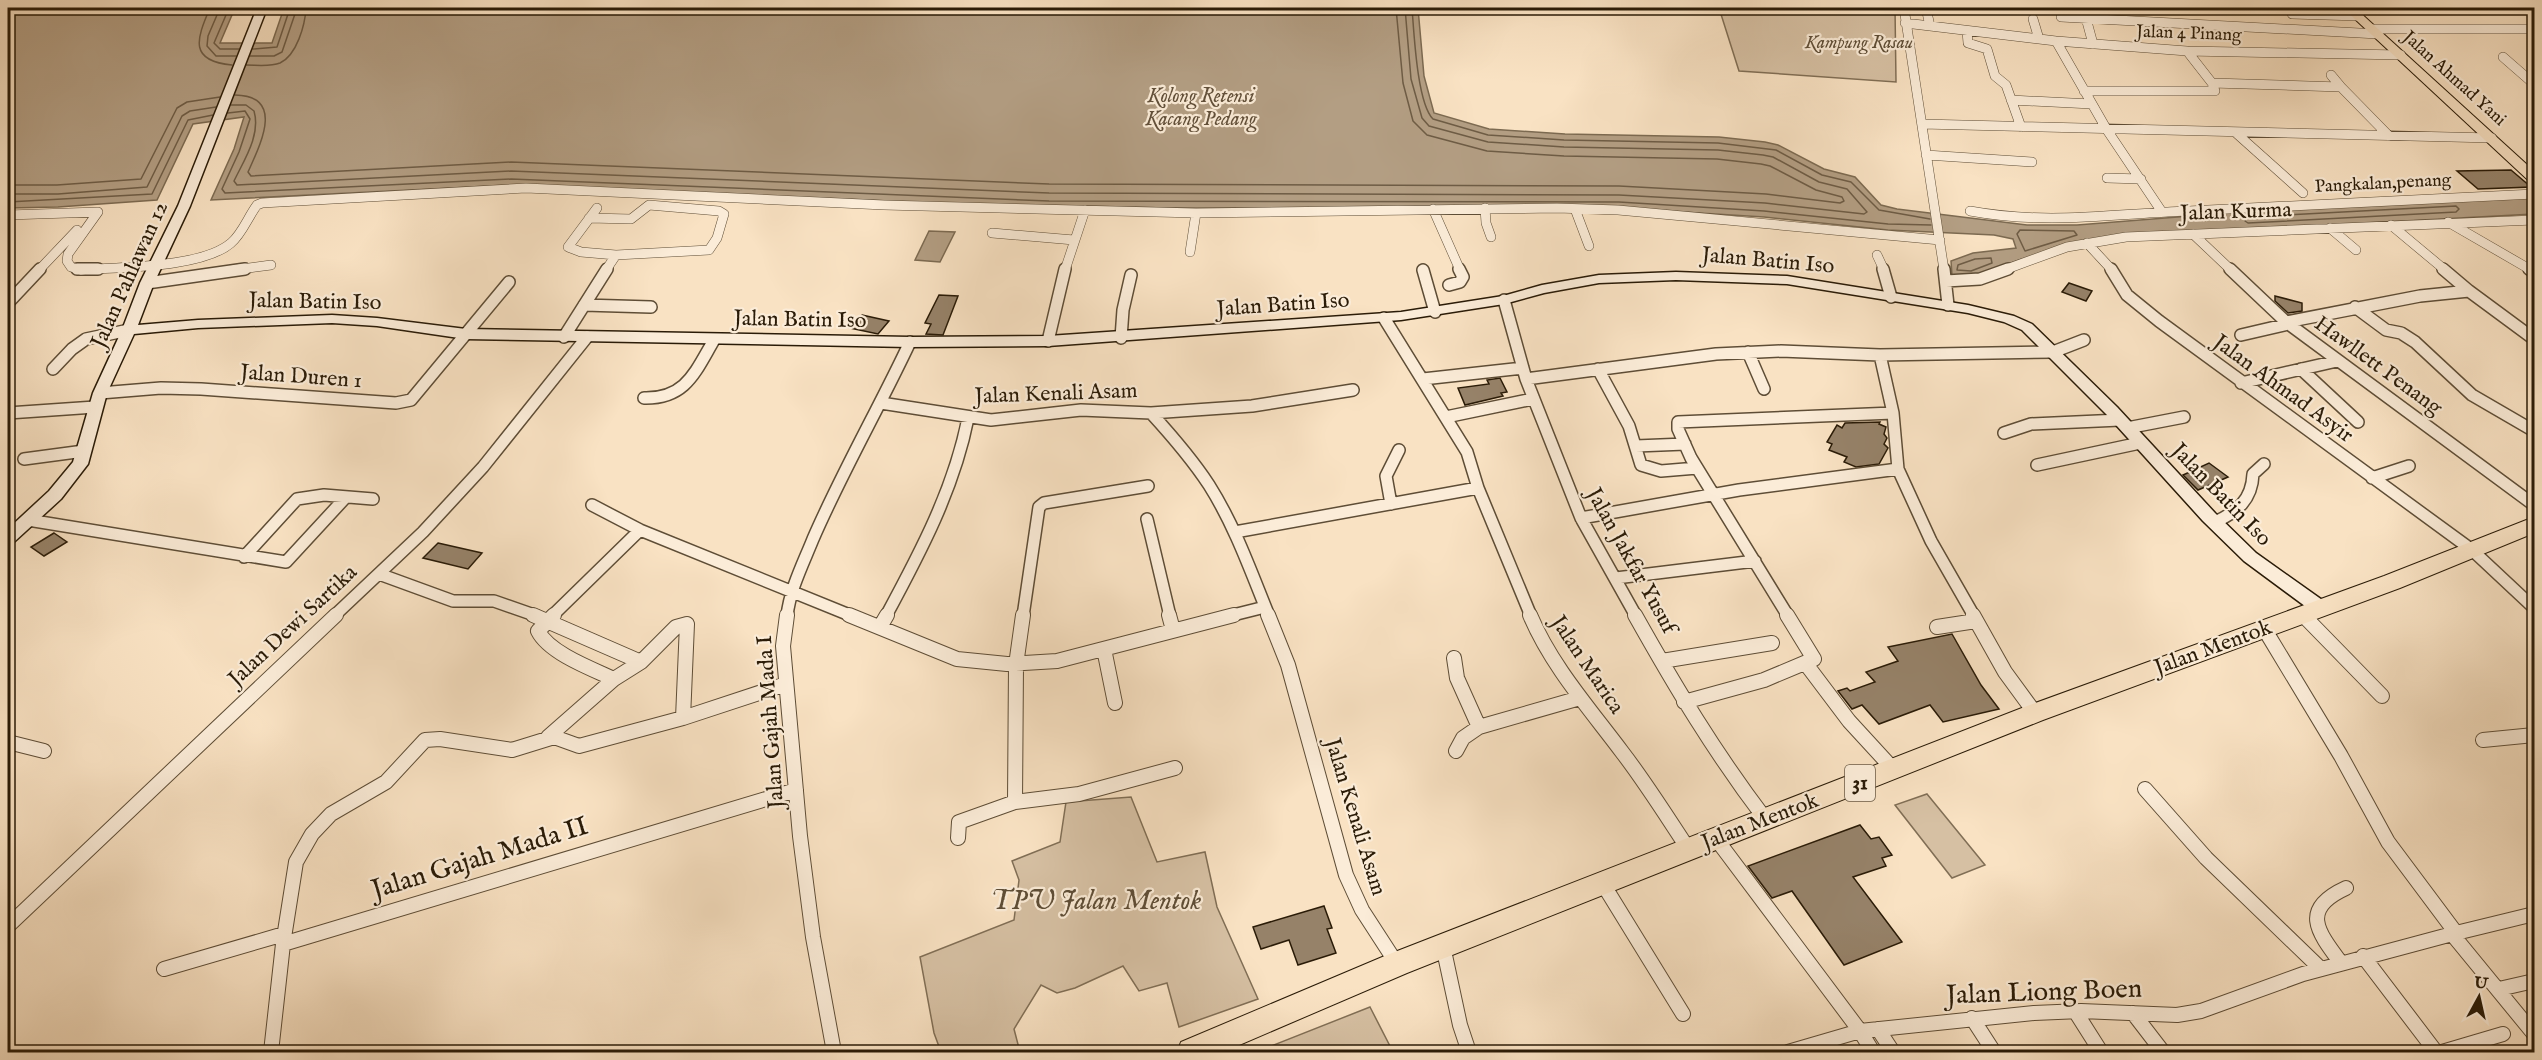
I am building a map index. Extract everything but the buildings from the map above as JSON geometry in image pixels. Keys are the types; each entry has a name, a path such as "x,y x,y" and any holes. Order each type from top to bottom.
{"highway":[{"name":"Jalan Mentok","path":"1191,1053 1397,964 2035,713 2265,630 2535,525"}],"main road":[{"name":"Jalan Ahmad Yani","path":"2354,12 2535,178"}],"street":[{"name":"Jalan Pahlawan 12","path":"8,538 75,472 84,450 100,393 129,330 147,283 184,206 262,8"},
{"path":"1904,8 1940,237 1948,305"},
{"path":"1926,8 1930,26"},
{"path":"2518,8 2535,9"},
{"path":"2292,14 2354,12"},
{"path":"2061,17 2375,31 2535,29"},
{"path":"2086,18 2093,44"},
{"path":"2033,19 2039,39"},
{"name":"Jalan 4 Pinang","path":"1905,23 2056,41 2187,51 2401,55"},
{"path":"1967,31 1968,43 1987,49 1995,76 2003,81 2021,127"},
{"path":"1970,211 2007,218 2051,220 2162,212 2107,130 2056,41"},
{"path":"2084,91 2211,92 2216,90 2187,51"},
{"path":"2503,57 2535,84"},
{"path":"2331,75 2389,136"},
{"path":"2212,83 2341,87"},
{"path":"2011,100 2092,104"},
{"path":"1922,124 2492,138"},
{"path":"2236,133 2303,193"},
{"path":"1926,154 2032,162"},
{"path":"2107,178 2140,179"},
{"path":"8,215 94,212 99,214 68,252 65,261 66,265 81,270 201,258 231,243 257,205 262,203 526,188 884,205 1196,213 1485,208 1618,210 1940,237"},
{"name":"Pangkalan,penang","path":"2162,212 2535,194"},
{"path":"589,218 631,219 646,206 658,205 720,211 724,214 722,226 710,250 616,255 570,249 568,243 597,208"},
{"path":"1485,208 1486,223 1491,237"},
{"path":"1433,209 1463,277 1460,282 1449,285"},
{"path":"1575,209 1589,246"},
{"path":"1047,341 1059,287 1085,210"},
{"path":"8,303 94,212"},
{"path":"1190,252 1196,213"},
{"name":"Jalan Kurma","path":"1946,281 1980,279 2045,254 2087,243 2126,237 2535,220"},
{"path":"2447,222 2535,272"},
{"path":"2391,225 2469,291 2535,339"},
{"path":"2330,228 2356,250"},
{"path":"992,233 1074,240"},
{"path":"2193,234 2287,323"},
{"name":"Jalan Ahmad Asyir","path":"2087,243 2111,269 2127,295 2241,383 2472,550 2535,608"},
{"path":"564,337 616,255"},
{"path":"1877,255 1885,273 1891,297"},
{"path":"147,283 271,265"},
{"path":"1423,270 1436,312"},
{"path":"1121,338 1123,310 1131,275"},
{"name":"Jalan Batin Iso","path":"129,330 218,322 332,319 377,322 466,334 586,338 910,342 1047,341 1121,338 1384,318 1504,300 1542,289 1589,280 1676,276 1787,280 1948,305 2019,323 2038,335 2214,522 2310,611"},
{"name":"Jalan Duren 1","path":"100,393 161,388 201,389 402,403 415,397 509,282"},
{"name":"Hawllett Penang","path":"2287,323 2355,307 2420,296 2469,291"},
{"name":"Jalan Jakfar Yusuf","path":"1504,300 1524,374 1581,518 1684,702 1725,766 1766,820"},
{"path":"584,305 651,308"},
{"path":"2355,307 2386,330 2401,333 2415,342 2472,395 2535,430"},
{"path":"1384,318 1446,417 1533,399"},
{"path":"2241,335 2287,323"},
{"name":"Hawllett Penang","path":"2287,323 2535,505"},
{"path":"53,369 72,349 86,339 129,330"},
{"name":"Jalan Dewi Sartika","path":"8,926 423,532 483,467 586,338"},
{"path":"644,398 658,400 675,395 685,385 714,340"},
{"path":"1423,380 1598,369 1671,358 1748,352 1881,354 2053,352 2084,340"},
{"name":"Jalan Gajah Mada I","path":"834,1053 813,937 796,790 783,646 792,591 834,491 881,403 910,342"},
{"path":"1748,352 1764,389"},
{"path":"1881,354 1893,414 1898,470 1931,541 1976,621 2016,689 2035,713"},
{"path":"2241,383 2337,361"},
{"path":"1598,369 1629,426 1641,465 1668,471 1697,468"},
{"path":"2301,369 2358,422"},
{"path":"1151,413 1204,412 1255,407 1353,390"},
{"name":"Jalan Kenali Asam","path":"881,403 992,420 1081,410 1151,413 1181,445 1210,486 1235,532 1288,665 1346,875 1368,921 1397,964"},
{"path":"8,413 95,407"},
{"path":"1893,414 1683,420 1677,425 1697,468 1755,561 1810,662 1850,721 1894,770"},
{"name":"Jalan Marica","path":"1446,417 1467,452 1478,488 1537,631 1580,698 1623,753 1689,850"},
{"path":"2004,433 2031,424 2124,424 2184,417"},
{"path":"880,627 920,551 942,500 965,436 968,418"},
{"path":"2037,465 2140,442"},
{"path":"1636,446 1685,444"},
{"path":"24,459 84,450"},
{"path":"1391,504 1386,488 1385,471 1399,450"},
{"path":"2214,522 2230,516 2248,500 2254,488 2253,474 2264,464"},
{"path":"2372,478 2409,466"},
{"path":"1581,518 1804,480 1898,470"},
{"path":"1015,802 1016,665 1041,505 1148,486"},
{"path":"1235,532 1478,488"},
{"path":"244,557 297,499 306,497 373,499"},
{"path":"28,520 244,557 287,562 346,497"},
{"path":"591,505 640,530 957,659 986,664 1016,665 1057,661 1265,607"},
{"path":"1147,519 1173,630"},
{"path":"614,679 577,662 541,639 538,631 640,530"},
{"path":"1616,578 1755,561"},
{"path":"379,574 453,601 494,602 547,620 641,662"},
{"path":"2310,611 2382,696"},
{"path":"1937,627 1976,621"},
{"path":"272,1053 284,939 296,862 312,834 331,814 386,782 421,743 434,738 512,750 529,746 549,737 566,719 614,679 641,662 676,627 684,623 688,625 683,718"},
{"path":"2265,630 2341,756 2388,842 2454,934 2535,1034"},
{"path":"1662,661 1772,643"},
{"path":"1104,649 1115,703"},
{"path":"1454,658 1457,678 1479,727"},
{"path":"1684,702 1764,680 1810,662"},
{"path":"549,737 561,738 572,746 579,747 683,718 786,684"},
{"path":"1456,751 1463,738 1479,727 1580,698"},
{"path":"2483,740 2535,735"},
{"path":"8,742 44,751"},
{"path":"958,838 959,822 1015,802 1079,794 1175,768"},
{"path":"2145,789 2206,858 2321,969"},
{"name":"Jalan Gajah Mada II","path":"164,969 284,939 796,790"},
{"path":"1717,840 1860,1031 1873,1053"},
{"path":"1603,884 1683,1014"},
{"path":"2341,963 2320,934 2317,924 2321,906 2326,899 2346,888"},
{"name":"Jalan Liong Boen","path":"1788,1053 1860,1031 1972,1018 2075,1011 2177,1015 2201,1011 2341,963 2535,914"},
{"path":"1443,946 1460,1025 1469,1053"},
{"path":"2363,957 2436,1053"},
{"path":"2499,989 2535,981"},
{"path":"2075,1011 2102,1053"},
{"path":"2133,1013 2163,1053"},
{"path":"1972,1018 1994,1053"},
{"path":"1878,1029 1893,1053"},
{"path":"2442,1053 2503,1034"}],"green space":[{"name":"Kampung Rasau","path":"1719,8 1895,8 1896,82 1739,71"},
{"path":"1927,794 1985,865 1952,878 1895,805"},
{"name":"TPU Jalan Mentok","path":"1131,797 1157,862 1205,852 1217,907 1258,999 1179,1027 1167,983 1139,991 1123,966 1075,988 1057,993 1041,985 1014,1029 1020,1052 941,1052 934,1033 920,957 1014,920 1019,880 1012,861 1060,842 1066,802"},
{"path":"1370,1007 1393,1052 1256,1052"}],"water":[{"name":"Kolong Retensi Kacang Pedang","path":"8,8 235,8 220,43 272,43 284,8 1418,8 1424,76 1434,113 1489,129 1565,134 1719,137 1765,142 1778,145 1824,169 1855,177 1881,205 1897,209 2027,225 2077,225 2303,207 2534,197 2534,214 2160,234 2022,259 1972,277 1952,275 1951,261 1973,253 2016,248 2013,239 1994,235 1888,230 1764,217 1618,208 1170,208 936,203 510,185 211,200 234,149 244,117 193,124 157,200 8,208"},
{"path":"929,231 955,232 940,262 915,260"}]}
